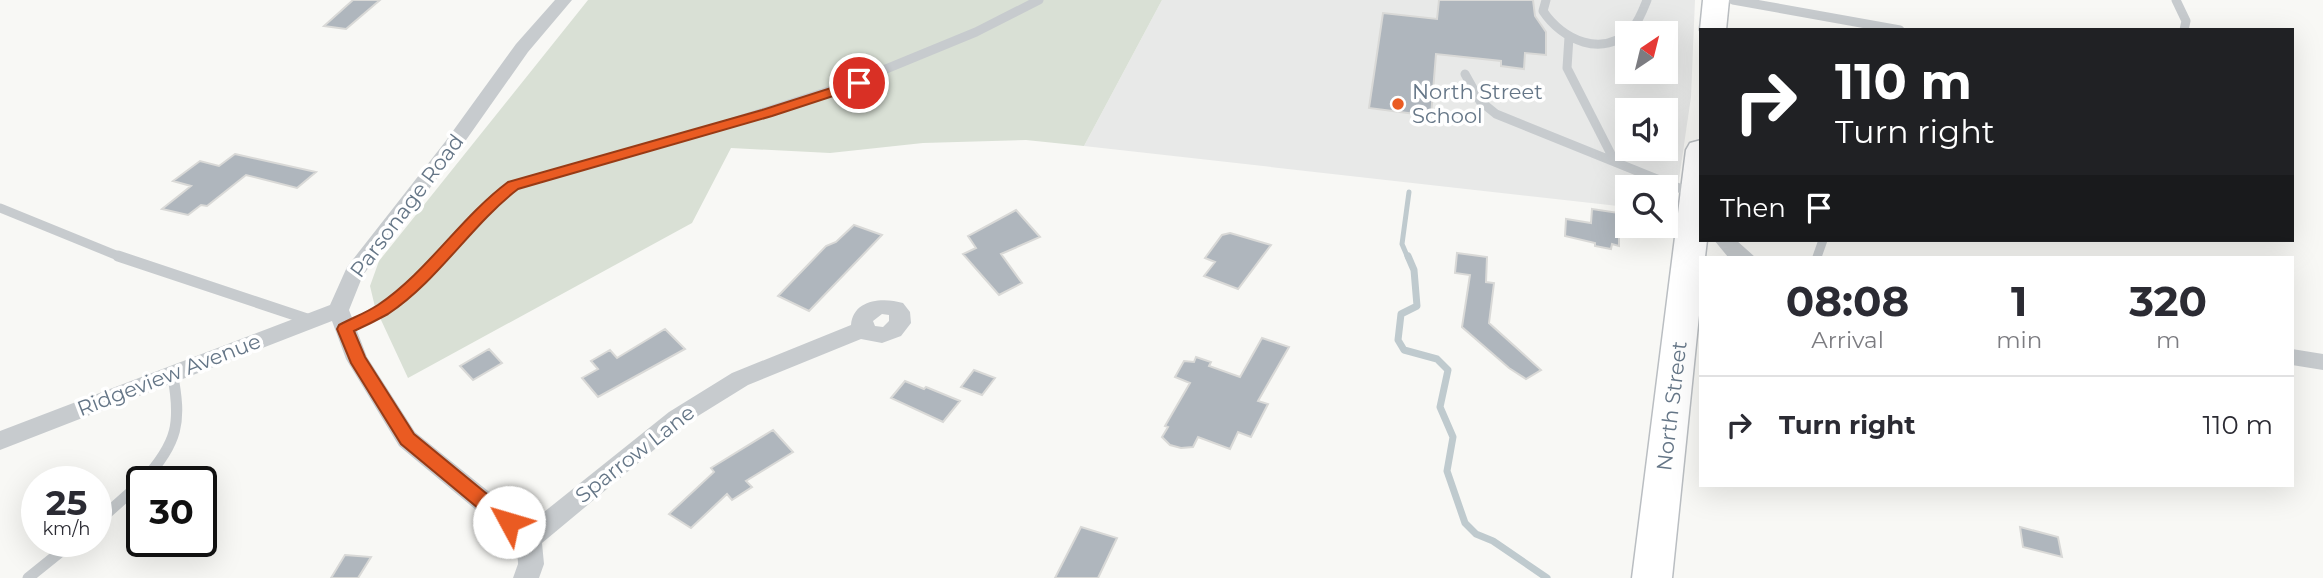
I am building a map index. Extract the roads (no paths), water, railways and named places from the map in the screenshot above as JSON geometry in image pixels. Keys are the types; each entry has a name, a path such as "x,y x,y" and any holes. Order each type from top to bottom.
{"main road":[{"path":"1713,28 1716,0"},
{"name":"North Street","path":"1652,578 1692,313 1699,187"}],"street":[{"name":"Parsonage Road","path":"342,320 354,272 452,146 522,48 564,0"},
{"path":"1726,242 1743,256"},
{"name":"Ridgeview Avenue","path":"0,441 310,320 342,320"},
{"path":"342,320 357,359 407,439 529,539 531,564 526,578"},
{"name":"Sparrow Lane","path":"529,539 677,418 740,379 863,328"},
{"path":"2294,357 2323,362"}],"lane":[{"path":"342,320 384,309 417,280 494,200 513,185 767,113 859,83 997,23 1039,0"},
{"path":"1546,0 1543,11 1555,28 1569,37 1605,44 1622,38 1633,29 1647,0"},
{"path":"1733,0 1889,28"},
{"path":"2176,0 2186,21 2184,28"},
{"path":"1569,37 1567,68 1615,162"},
{"path":"1465,74 1480,101 1496,114 1615,162 1698,206"},
{"path":"0,208 120,257 310,320"},
{"path":"155,466 176,439 180,409 172,372"},
{"path":"112,509 126,496"},
{"path":"28,578 54,557"}],"waterway":[{"path":"1408,258 1402,244 1409,192"},
{"path":"1408,256 1414,270 1417,306 1401,314 1398,340 1404,350 1437,359 1448,370 1440,407 1453,437 1447,471 1465,523 1476,534 1493,541 1547,578"}],"place":[{"name":"North Street School","path":"1398,104"}]}
